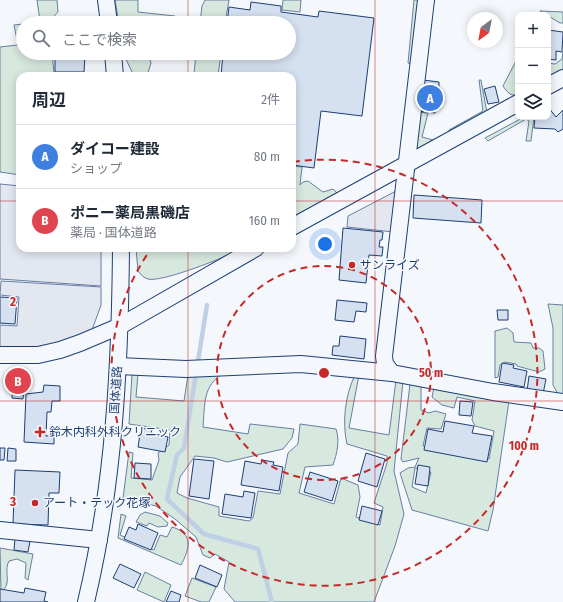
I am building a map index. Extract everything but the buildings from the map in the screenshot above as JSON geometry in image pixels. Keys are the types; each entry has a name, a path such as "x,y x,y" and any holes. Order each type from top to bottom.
{"street":[{"path":"106,0 108,16"},
{"path":"392,373 385,364 384,356 426,0"},
{"path":"114,60 115,72"},
{"path":"551,84 563,78"},
{"path":"296,225 515,105"},
{"name":"国体道路","path":"86,602 99,540 109,476 120,326 120,252"},
{"path":"0,355 38,355 60,350 120,326 249,252"},
{"path":"118,366 186,369 301,364 392,373 493,392 563,402"},
{"path":"0,530 99,540"}],"shaded area":[{"path":"37,0 57,0 58,12 54,16 39,16"},
{"path":"115,0 138,0 138,12 175,16 118,16"},
{"path":"205,0 229,0 226,16 201,16 202,6"},
{"path":"283,0 301,0 300,12 282,10"},
{"path":"414,0 422,0 412,64 408,63"},
{"path":"540,11 563,12 563,23 560,23 551,18 551,12"},
{"path":"14,25 16,25 16,35"},
{"path":"16,45 16,60 53,60 54,72 16,72 16,174 0,172 0,47"},
{"path":"563,52 563,72 551,78 551,63 555,64 562,59"},
{"path":"126,60 150,60 151,63 148,72 132,72"},
{"path":"195,60 220,60 219,72 194,72"},
{"path":"515,63 515,95 509,93 503,86"},
{"path":"479,80 481,80 487,113 449,133 449,130 483,111"},
{"path":"417,112 428,113 422,137 433,140 413,151"},
{"path":"518,120 524,120 488,141 485,138"},
{"path":"528,120 534,120 531,141 526,141 529,121"},
{"path":"296,166 302,167 300,185 303,182 308,181 323,192 333,189 339,195 296,219"},
{"path":"0,184 16,186 16,252 101,252 101,286 0,279"},
{"path":"400,189 394,232 347,227 348,216"},
{"path":"136,252 235,252 195,268 166,277 148,279 142,276 138,271"},
{"path":"1,281 101,287 101,305 92,330 43,347 0,350 0,325 17,326 19,297 0,295"},
{"path":"548,304 563,305 563,397 559,396 553,385 553,328"},
{"path":"507,328 513,333 514,342 531,343 533,348 539,348 543,351 545,369 539,372 505,362 500,365 498,377 495,378 495,331"},
{"path":"224,373 217,378 208,390 203,427 248,434 250,424 294,429 292,438 283,449 227,462 214,458 195,456 180,477 177,493 187,498 219,507 219,516 249,521 253,518 258,491 280,494 288,453 298,444 300,424 336,429 338,442 333,465 305,467 299,493 334,504 341,478 358,485 360,497 356,517 380,525 383,507 374,503 387,463 387,456 347,444 345,436 345,409 349,391 355,375 359,375 349,428 389,435 396,380 403,381 394,471 404,514 395,546 374,602 235,602 224,589 229,562 215,554 210,558 203,555 196,537 175,519 156,506 123,498 129,452 133,453 131,478 152,480 159,460 158,453 169,445 170,430 129,424 132,374 138,374 136,397 184,401 188,375"},
{"path":"410,384 421,385 421,410 429,413 435,411 446,414 441,429 427,428 423,446 489,459 494,431 475,426 472,420 475,401 457,397 454,408 442,405 432,397 434,387 509,401 493,510 488,531 412,510 400,473 408,468 415,467 419,458 403,462 401,459","holes":["415,468 431,472 426,493 412,487"]},
{"path":"145,512 160,516 168,523 167,526 158,527 149,523 147,526 136,522 140,515"},
{"path":"121,514 126,516 120,535 154,550 160,535 167,537 172,527 184,534 187,538 188,548 181,565 118,538"},
{"path":"0,548 33,554 28,580 25,578 26,563 17,559 9,561 7,565 7,581 5,589 1,592"},
{"path":"145,572 171,585 164,602 137,590"},
{"path":"192,578 216,587 209,602 201,602 185,596"}],"waterway":[{"path":"207,305 184,448 177,455 167,499 204,534 258,549 272,602"}],"place":[{"name":"ダイコー建設","path":"430,98"},
{"name":"サンライズ","path":"352,265"},
{"name":"ポニー薬局黒磯店","path":"18,381"},
{"name":"鈴木内科外科クリニック","path":"40,432"},
{"name":"アート・テック花塚","path":"35,503"}]}
